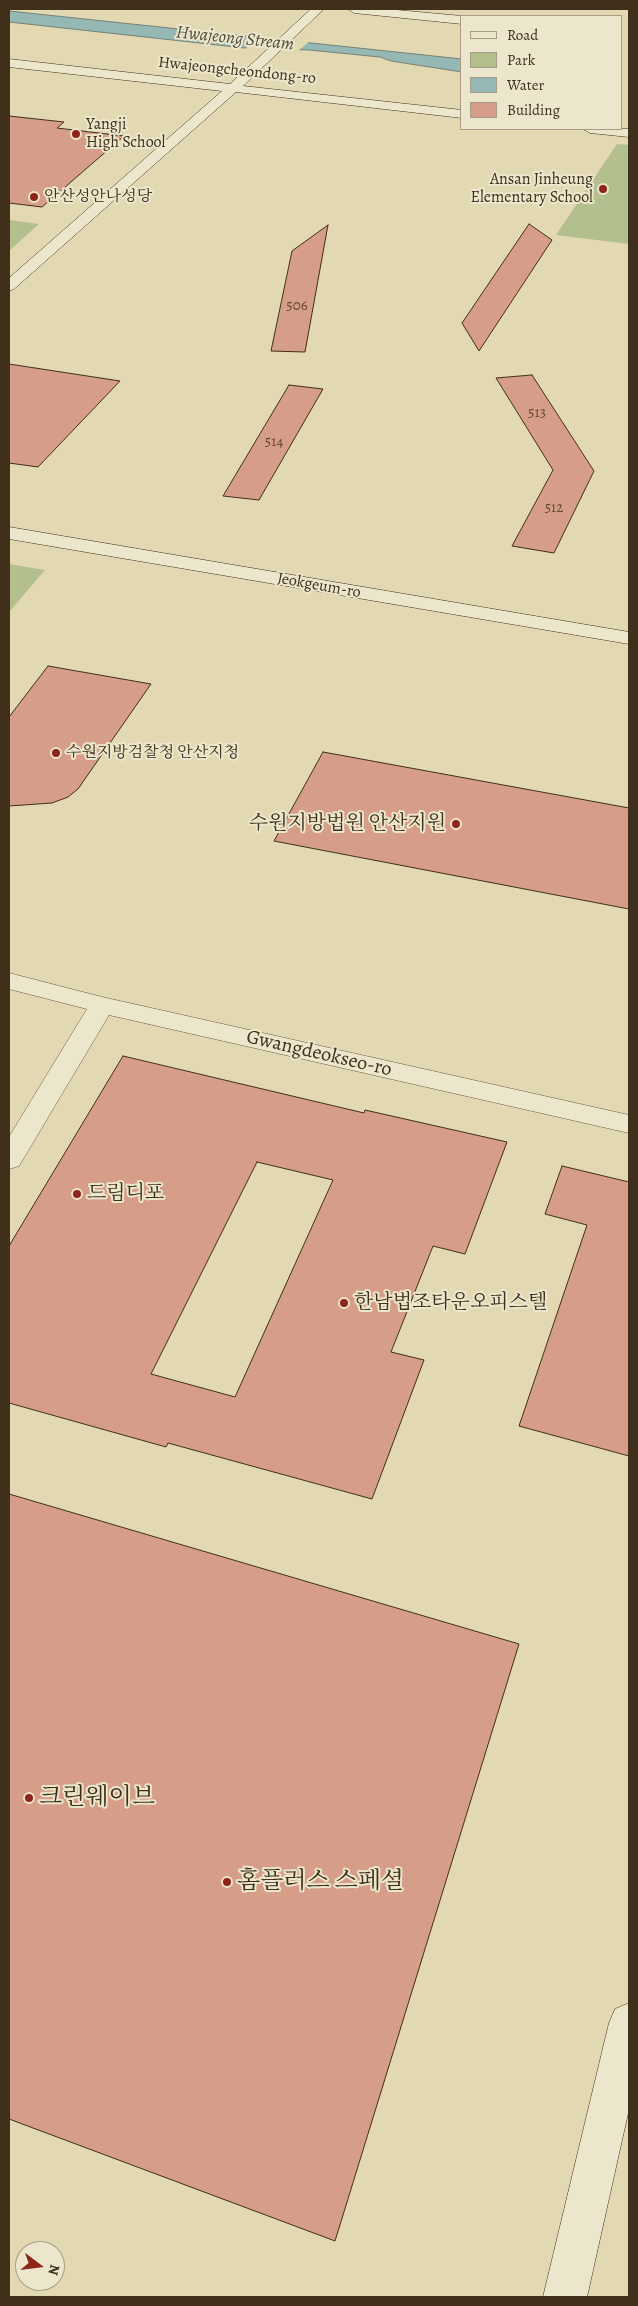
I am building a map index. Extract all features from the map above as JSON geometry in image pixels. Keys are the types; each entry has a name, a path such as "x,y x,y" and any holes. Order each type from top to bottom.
{"street":[{"path":"9,286 233,88 318,9"},
{"path":"354,9 460,20"},
{"name":"Hwajeongcheondong-ro","path":"9,63 460,114"},
{"path":"600,130 629,133"},
{"name":"Jeokgeum-ro","path":"9,533 629,638"},
{"name":"Gwangdeokseo-ro","path":"9,981 102,1005 629,1124"},
{"path":"9,1159 102,1005"},
{"path":"565,2297 629,2023"}],"green space":[{"name":"Ansan Jinheung Elementary School","path":"617,144 629,145 629,244 556,235"},
{"path":"9,220 39,224 9,251"},
{"path":"9,564 45,570 9,612"}],"water":[{"name":"Hwajeong Stream","path":"9,11 460,59 460,72 391,61 380,57 309,50 245,48 9,22"}],"pier":[{"path":"261,35 311,40 297,52 243,51"}],"building":[{"path":"9,116 64,122 57,128 124,136 42,207 9,203"},
{"path":"529,224 552,240 479,351 462,323"},
{"path":"328,225 305,352 271,351 292,251"},
{"path":"9,364 120,381 38,467 9,463"},
{"path":"532,375 594,471 554,553 512,546 553,470 496,378"},
{"path":"289,385 323,389 259,500 223,496"},
{"name":"수원지방검찰청 안산지청","path":"48,666 151,684 78,789 68,797 52,803 9,806 9,717"},
{"name":"수원지방법원 안산지원","path":"323,752 629,808 629,909 274,841"},
{"path":"123,1056 364,1113 365,1110 507,1142 465,1254 433,1246 391,1352 424,1360 372,1499 168,1443 166,1447 9,1403 9,1246","holes":["257,1162 333,1180 235,1397 151,1374"]},
{"path":"562,1166 629,1182 629,1456 519,1426 587,1225 545,1214"},
{"name":"홈플러스 스페셜","path":"9,1494 519,1644 335,2241 9,2119"}],"place":[{"name":"Yangji High School","path":"76,134"},
{"name":"Ansan Jinheung Elementary School","path":"603,189"},
{"name":"안산성안나성당","path":"34,197"},
{"name":"수원지방검찰청 안산지청","path":"56,753"},
{"name":"수원지방법원 안산지원","path":"456,824"},
{"name":"드림디포","path":"77,1194"},
{"name":"한남법조타운오피스텔","path":"344,1303"},
{"name":"크린웨이브","path":"29,1798"},
{"name":"홈플러스 스페셜","path":"227,1882"}]}
